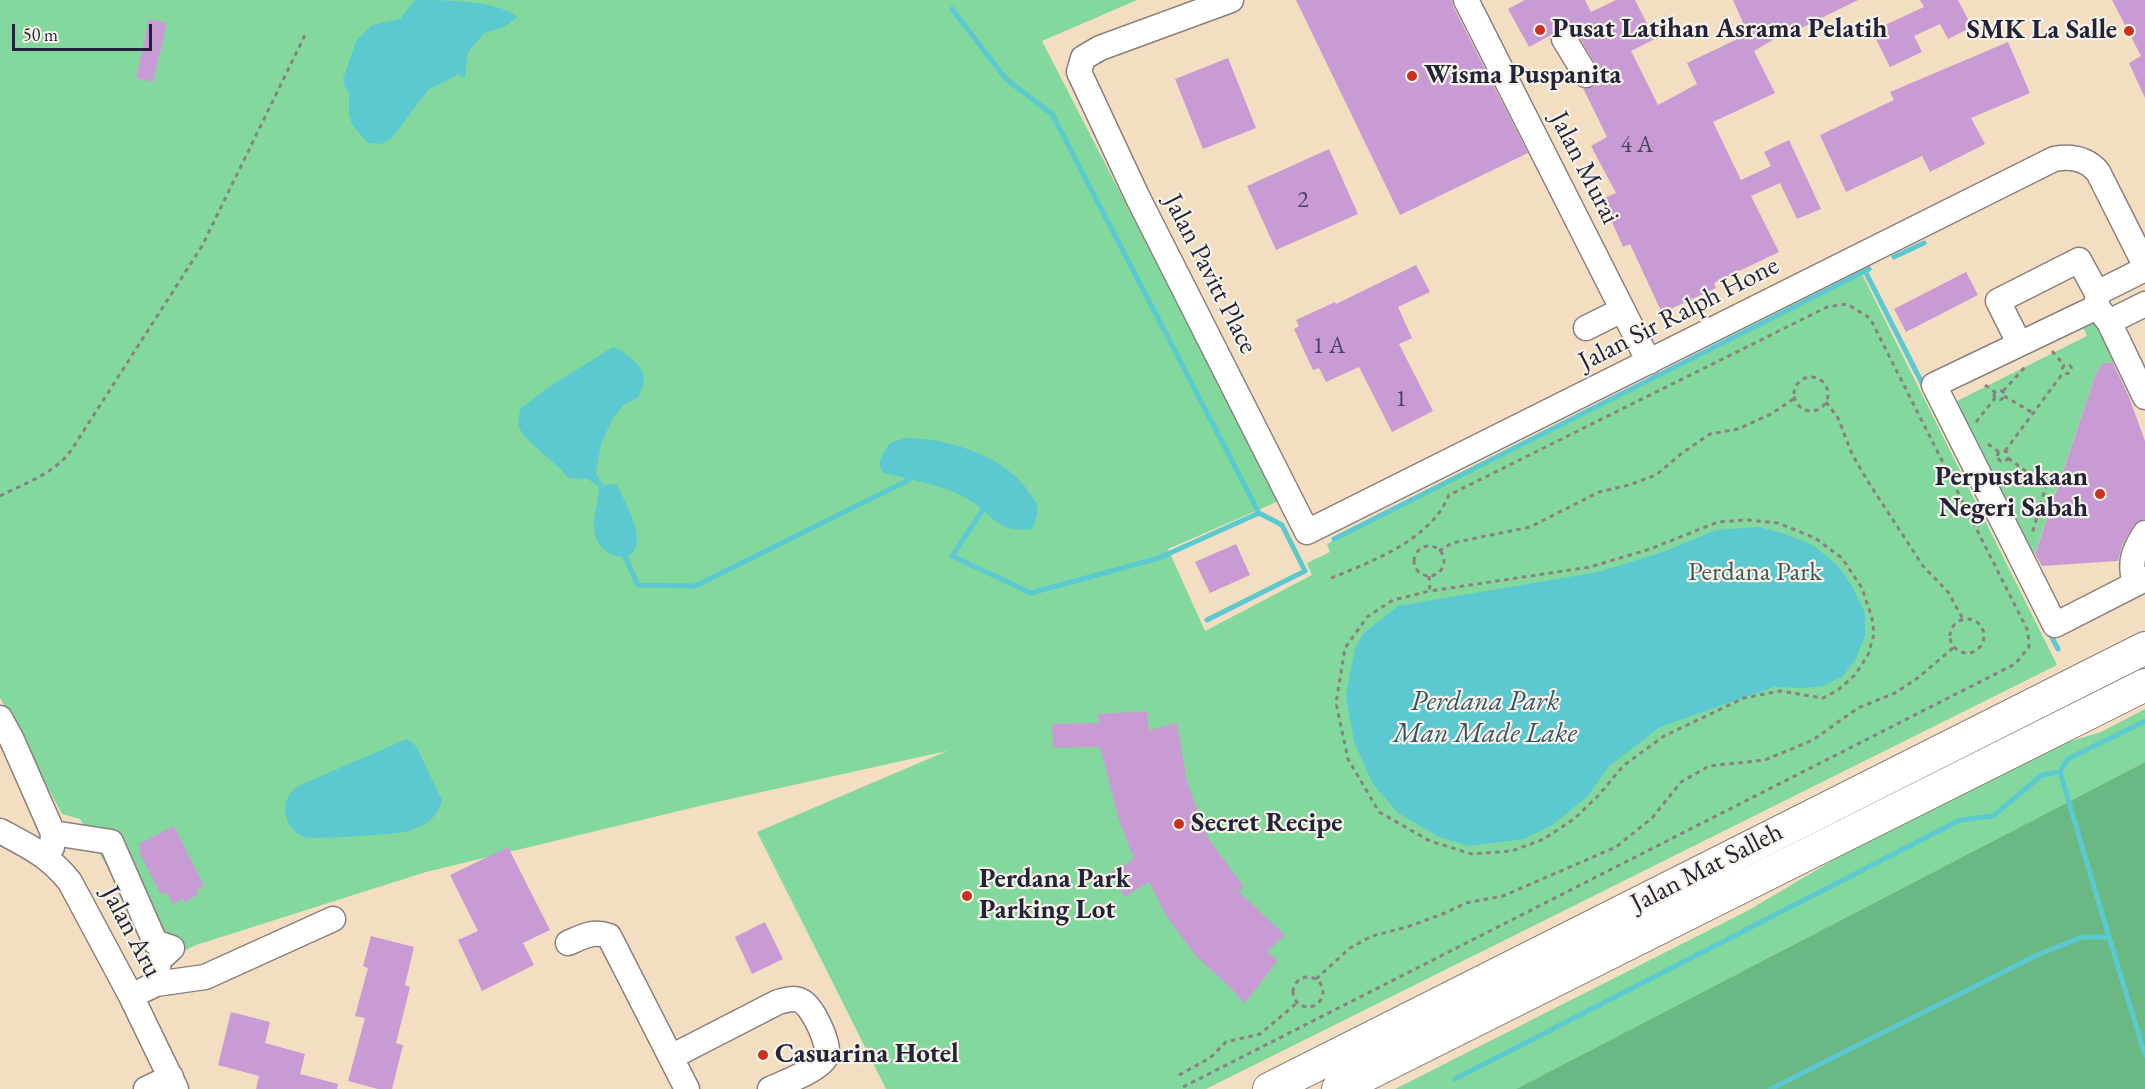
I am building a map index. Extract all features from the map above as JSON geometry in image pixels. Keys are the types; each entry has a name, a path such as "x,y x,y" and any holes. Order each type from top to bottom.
{"main road":[{"name":"Jalan Mat Salleh","path":"1274,1088 2145,648"},
{"name":"Jalan Mat Salleh","path":"1338,1089 2145,684"},
{"path":"1371,1089 1393,1062"}],"street":[{"name":"Jalan Pavitt Place","path":"1230,0 1100,48 1083,58 1079,72 1137,196 1307,532"},
{"name":"Jalan Murai","path":"1466,0 1649,362"},
{"path":"1564,39 1586,75"},
{"name":"Jalan Sir Ralph Hone","path":"1307,532 2054,159 2065,157 2079,159 2093,166 2145,267"},
{"path":"2024,353 1998,301 2079,260 2145,397"},
{"path":"2145,267 2101,307 2024,353 1934,385 2055,625 2140,582 2131,568 2135,548 2145,533"},
{"path":"2101,307 2145,304"},
{"path":"1586,328 1622,310"},
{"path":"0,718 6,743 53,833 52,861"},
{"name":"Jalan Aru","path":"0,831 52,861 70,882 131,996 173,1083"},
{"path":"53,833 111,842 155,942 172,948 159,960 156,984"},
{"path":"131,996 156,984 205,977 333,919"},
{"path":"568,944 590,934 600,933 609,936 687,1089"},
{"path":"90,965 117,969"},
{"path":"671,1057 778,1002 789,999 801,1001 809,1007 829,1046 828,1055 822,1063 770,1089"},
{"path":"146,1089 173,1083"}],"path":[{"path":"0,496 56,467 72,449 201,246 305,35"},
{"path":"1183,1087 2014,664 2028,647 2028,631 1870,318 1847,304 1827,307 1449,495 1436,518 1415,537 1377,559 1329,579"},
{"path":"2052,351 2064,365 2072,369 2070,372 2063,373"},
{"path":"2024,353 2003,391 2004,396 2033,413"},
{"path":"2008,458 2004,462 1998,459 1999,452 2005,451 2063,373 2064,365"},
{"path":"1811,377 1820,379 1826,385 1828,394 1826,402 1820,409 1811,411 1802,409 1795,398 1796,385 1802,379 1811,377"},
{"path":"1985,385 1995,392"},
{"path":"1995,392 2003,391"},
{"path":"1969,429 1995,398 1995,392"},
{"path":"1995,398 2001,400 2004,396"},
{"path":"1439,551 1452,543 1530,526 1599,492 1629,485 1656,475 1710,434 1738,429 1771,414 1795,398"},
{"path":"1826,402 1838,418 1852,454 1867,480 1923,566 1948,592 1964,619"},
{"path":"2005,451 2008,453 2008,458 2046,486 2030,542"},
{"path":"1747,520 1778,523 1815,538 1842,558 1862,588 1872,618 1874,634 1868,655 1855,675 1838,690 1822,698 1780,691 1744,698 1664,736 1623,766 1598,796 1574,819 1544,839 1512,851 1472,854 1430,841 1379,812 1348,759 1336,703 1345,648 1367,617 1393,600 1430,591 1590,567 1650,549 1718,522 1747,520"},
{"path":"1429,546 1439,551 1444,561 1442,569 1429,576 1421,574 1416,569 1414,561 1421,548 1429,546"},
{"path":"1429,576 1430,591"},
{"path":"1964,619 1976,621 1982,627 1984,636 1982,644 1976,651 1966,653 1958,651 1949,636 1952,627 1964,619"},
{"path":"1316,979 1350,948 1372,936 1445,914 1466,903 1503,896 1616,847 1652,818 1681,782 1710,766 1765,760 1813,740 1858,708 1895,693 1920,677 1954,647"},
{"path":"1306,977 1316,979 1323,987 1323,997 1320,1002 1306,1008 1297,1003 1293,994 1294,985 1306,977"},
{"path":"1179,1075 1210,1058 1226,1042 1260,1034 1297,1003"}],"green space":[{"name":"Perdana Park","path":"0,0 1137,0 1042,41 1279,501 1168,549 1205,631 1312,575 1307,563 1330,552 1327,544 1862,274 2057,665 1206,1089 886,1089 757,832 947,751 712,803 426,872 196,945 161,962 80,819 62,814 0,698"},
{"path":"2090,321 2098,321 2117,358 2114,363 2102,364 2095,376 2035,553 2028,553 1953,403 2087,336 2082,325"},
{"path":"2145,709 2145,762 1516,1089 1395,1089 1749,910 1872,837 2048,748 2101,732"},
{"path":"2145,762 2145,1089 1516,1089"}],"water":[{"path":"415,0 484,4 509,11 517,17 505,27 484,33 468,52 465,77 459,74 428,90 392,138 381,144 368,143 352,125 349,114 349,93 343,79 356,41 372,25 400,19"},
{"path":"613,347 624,352 638,364 644,378 638,398 623,405 612,420 601,444 596,473 603,485 617,484 633,518 637,540 635,549 625,557 611,554 599,545 596,538 594,519 599,487 588,479 568,478 528,440 518,422 520,409 547,388"},
{"path":"905,438 939,441 957,446 992,460 1007,470 1020,481 1036,503 1037,515 1032,529 1020,530 1003,526 959,494 927,483 884,473 880,465 883,454 890,443"},
{"name":"Perdana Park Man Made Lake","path":"1759,527 1813,545 1838,566 1852,586 1865,613 1865,635 1856,659 1842,677 1823,686 1774,687 1660,727 1609,766 1587,797 1552,825 1524,839 1469,846 1439,837 1398,813 1373,784 1354,742 1346,695 1355,648 1364,633 1398,606 1598,572 1663,552 1716,530"},
{"path":"407,739 416,746 442,800 430,821 410,831 323,838 304,837 293,829 285,810 288,797 295,788"}],"building":[{"name":"Wisma Puspanita","path":"1296,0 1452,0 1528,153 1400,215"},
{"path":"1525,0 1585,0 1591,12 1616,0 1635,0 1655,39 1631,51 1658,105 1697,84 1687,63 1748,34 1733,0 1858,0 1801,28 1799,25 1754,51 1775,93 1713,122 1741,180 1771,166 1764,152 1789,140 1821,209 1797,219 1780,183 1751,196 1779,252 1714,283 1716,288 1662,313 1630,244 1623,247 1602,199 1616,193 1591,146 1607,137 1583,88 1593,87 1598,82 1600,75 1598,68 1576,32 1568,25 1557,27 1551,35 1529,47 1508,9"},
{"path":"1920,0 1958,0 1972,27 1948,39 1940,24 1914,36 1922,52 1890,67 1872,31 1924,7"},
{"path":"2112,0 2145,0 2145,98 2129,63 2141,56"},
{"path":"149,19 167,23 153,82 136,78"},
{"path":"2008,42 2030,93 1971,118 1985,144 1930,172 1922,156 1846,192 1820,135 1894,100 1890,92"},
{"path":"1228,58 1256,128 1203,149 1175,79"},
{"path":"1329,149 1358,214 1276,250 1247,186"},
{"path":"1416,265 1430,292 1398,307 1412,338 1399,344 1433,411 1392,432 1359,367 1326,382 1319,368 1313,370 1294,329 1299,326 1296,320 1335,302 1336,304"},
{"path":"1966,272 1978,295 1906,332 1894,309"},
{"name":"Perpustakaan Negeri Sabah","path":"2113,363 2129,397 2145,441 2145,519 2133,526 2122,546 2118,561 2042,566 2035,554 2095,376 2102,364"},
{"path":"1236,544 1250,575 1210,593 1195,562"},
{"path":"1147,711 1149,730 1177,723 1187,782 1208,838 1244,887 1238,891 1285,935 1267,952 1278,960 1244,1004 1234,991 1196,956 1167,917 1149,882 1124,897 1111,872 1134,859 1119,820 1100,747 1053,748 1052,724 1099,723 1098,714"},
{"path":"174,826 204,886 196,891 198,895 184,902 183,899 173,904 166,892 161,895 138,850 141,849 139,844"},
{"path":"508,847 550,930 523,943 534,965 482,991 458,940 478,931 450,875"},
{"path":"765,922 783,959 752,974 735,937"},
{"path":"371,936 414,947 405,985 410,987 396,1043 403,1045 392,1089 378,1089 348,1081 365,1018 355,1016 368,968 363,966"},
{"path":"231,1012 270,1022 265,1043 305,1054 300,1074 338,1084 337,1089 256,1089 259,1076 218,1065"}],"waterway":[{"path":"952,9 1006,79 1052,114 1259,513 1282,525 1305,571 1207,620"},
{"path":"1894,257 1924,243"},
{"path":"1334,539 1869,269"},
{"path":"1865,271 1925,389"},
{"path":"625,557 638,585 695,586 909,480"},
{"path":"982,511 952,556 1031,593 1159,558 1259,513"},
{"path":"2049,632 2058,649"},
{"path":"2109,937 2060,772 2068,759 2145,721"},
{"path":"1455,1079 1960,820 1993,816 2042,775 2060,772"},
{"path":"1771,1089 2035,956 2082,937 2109,937 2145,1055"}],"place":[{"name":"Pusat Latihan Asrama Pelatih","path":"1540,30"},
{"name":"SMK La Salle","path":"2129,31"},
{"name":"Wisma Puspanita","path":"1412,76"},
{"name":"Perpustakaan Negeri Sabah","path":"2100,494"},
{"name":"Secret Recipe","path":"1179,824"},
{"name":"Perdana Park Parking Lot","path":"967,896"},
{"name":"Casuarina Hotel","path":"763,1055"}]}
